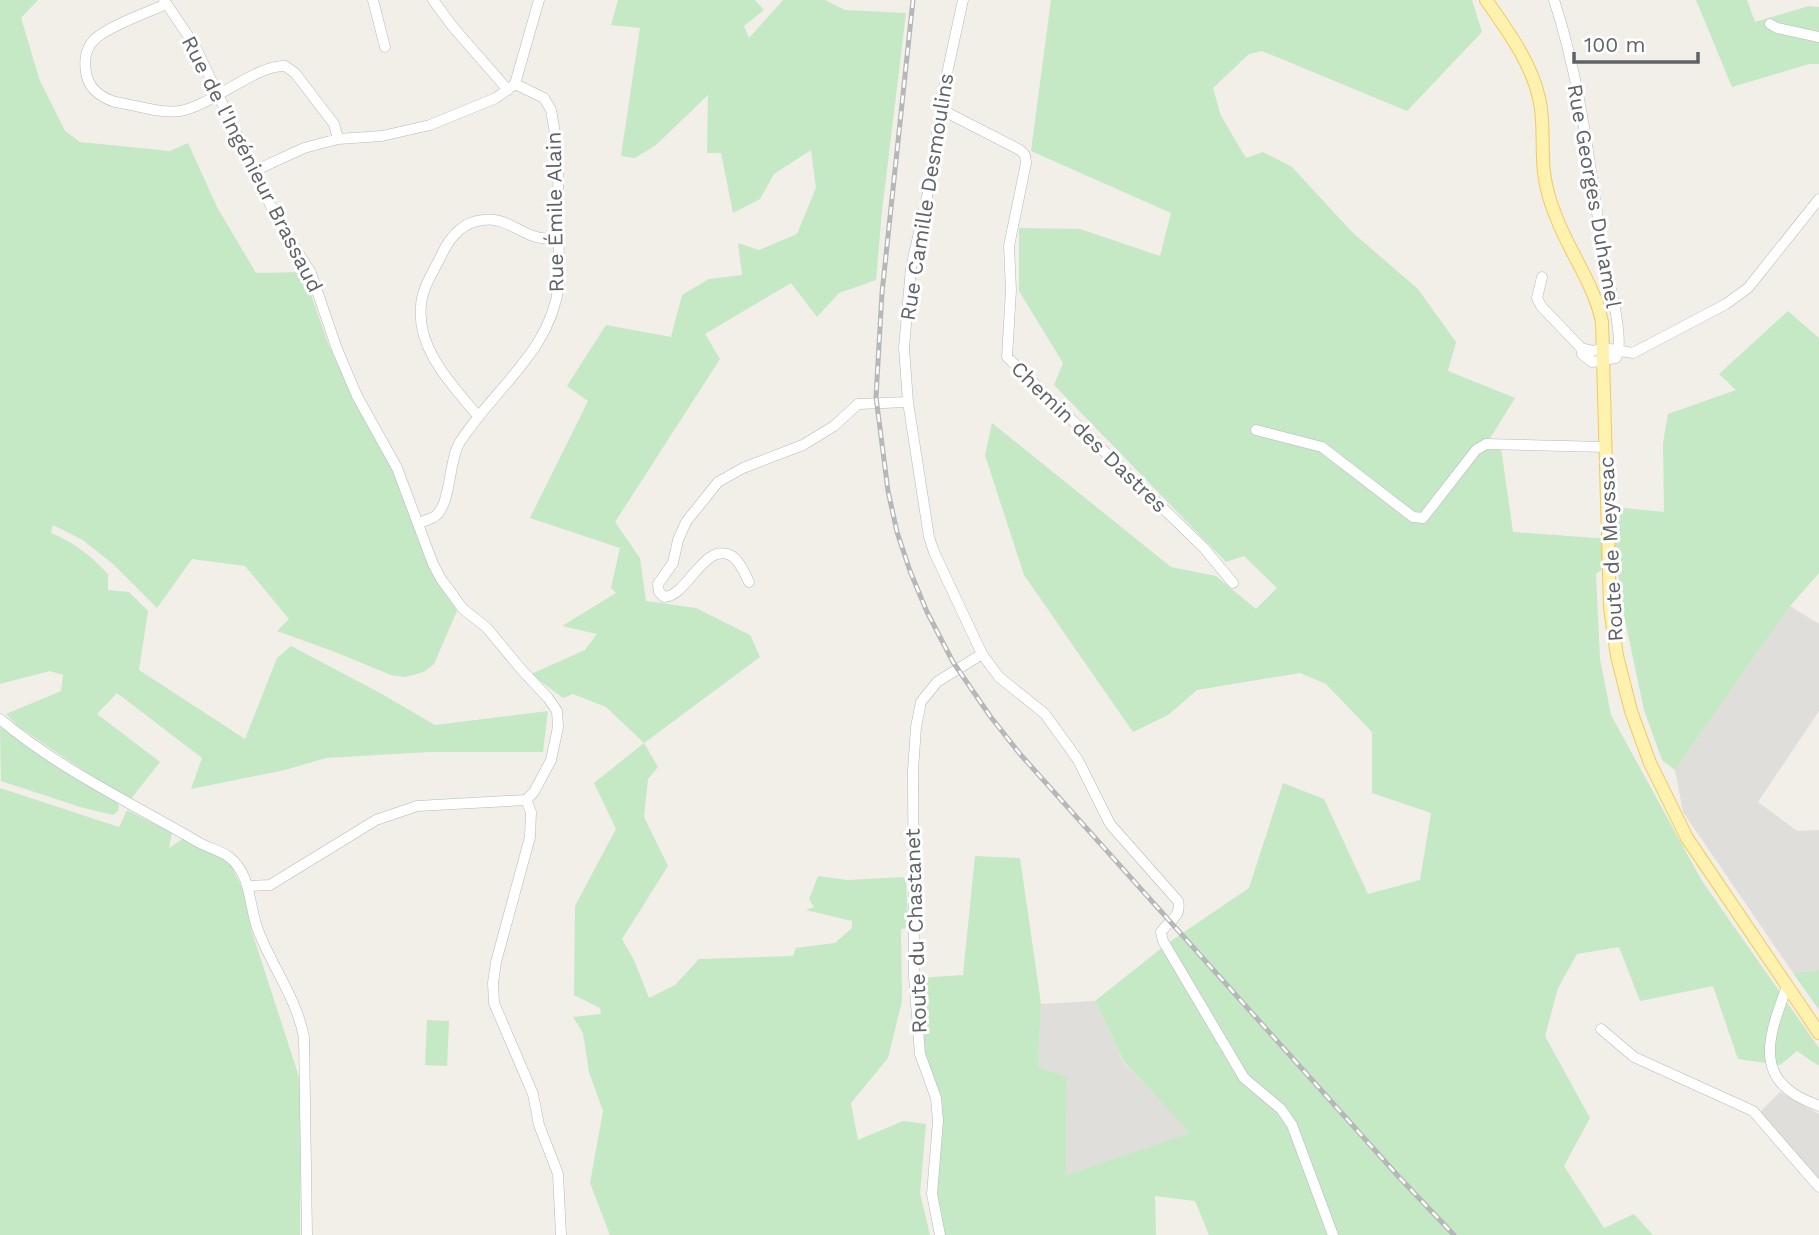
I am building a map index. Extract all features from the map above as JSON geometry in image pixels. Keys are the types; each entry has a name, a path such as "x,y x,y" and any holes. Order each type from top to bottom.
{"main road":[{"name":"Route de Meyssac","path":"1486,0 1523,57 1533,78 1540,99 1543,124 1545,182 1557,220 1594,293 1602,322 1610,608 1617,656 1639,733 1650,763 1687,838 1819,1033"}],"street":[{"path":"373,0 385,47"},
{"path":"433,0 453,27 511,87"},
{"path":"254,171 304,148 338,139 382,136 430,125 496,98 511,87 540,0"},
{"name":"Rue Camille Desmoulins","path":"963,0 940,109 930,183 909,287 904,348 908,402 929,537 982,654 999,677 1045,714 1053,724 1078,760 1110,824 1178,901 1178,915 1161,932 1163,941 1244,1078 1281,1109 1292,1125 1333,1235"},
{"name":"Rue Georges Duhamel","path":"1554,0 1584,126 1620,352"},
{"path":"166,2 102,33 93,41 86,54 87,80 104,98 169,111 190,108 270,68 285,65 295,73 334,124 338,139"},
{"name":"Rue de l'Ingénieur Brassaud","path":"166,2 195,46 277,219 311,273 337,349 352,384 397,468 441,579 463,609 486,627 557,710 558,727 551,760 534,792 526,800"},
{"path":"1770,24 1819,37"},
{"name":"Rue Émile Alain","path":"419,523 434,516 442,508 458,445 478,416 537,348 550,322 558,295 558,149 551,110 544,98 511,87"},
{"name":"Chemin des Dastres","path":"940,109 1025,155 1026,163 1009,246 1011,290 1007,357 1204,548 1233,583"},
{"path":"1542,277 1537,299 1581,348 1592,351 1604,348 1633,352 1726,304 1748,288 1819,199"},
{"path":"478,416 445,377 429,348 422,327 421,305 425,290 447,243 467,224 495,219 536,237 559,239"},
{"path":"1581,348 1582,354 1592,362 1616,358 1620,352"},
{"path":"749,582 736,560 730,555 720,554 697,568 682,589 672,597 664,597 659,592 658,584 673,562 686,522 718,482 743,468 803,444 834,426 858,404 908,402"},
{"path":"1256,430 1322,447 1413,517 1423,518 1476,450 1486,444 1605,447"},
{"name":"Route du Chastanet","path":"940,1235 932,1194 938,1121 936,1098 920,1054 915,977 913,771 916,727 921,702 937,682 982,654"},
{"path":"0,719 18,734 109,792 228,856 241,869 248,886 258,931 292,998 304,1037 307,1235"},
{"path":"248,886 270,885 376,820 416,806 526,800 531,812 530,837 496,961 494,1003 533,1094 539,1125 558,1174 561,1235"},
{"path":"1787,986 1770,1037 1769,1058 1774,1075 1790,1091 1819,1106"},
{"path":"1601,1030 1634,1057 1753,1111 1819,1187"}],"shaded area":[{"path":"1790,606 1819,624 1819,711 1758,802 1797,831 1819,830 1819,970 1793,973 1683,812 1675,770"},
{"path":"1095,1001 1124,1063 1191,1133 1066,1175 1067,1077 1038,1067 1041,1004"},
{"path":"1780,1092 1819,1114 1819,1183 1760,1112"}],"green space":[{"path":"0,0 38,0 21,18 40,81 65,131 80,142 170,151 188,143 217,207 256,273 303,272 328,343 353,398 396,476 436,580 457,611 434,664 424,672 405,677 391,675 277,631 289,619 245,566 192,559 157,608 113,564 83,540 53,525 51,533 82,550 108,574 108,590 129,592 148,611 139,670 245,739 277,658 291,646 435,725 548,711 543,752 429,752 326,758 285,770 191,789 202,758 117,693 97,714 160,762 130,800 19,727 6,714 61,691 63,675 50,671 0,684"},
{"path":"618,0 755,0 764,10 744,26 749,38 783,0 825,0 845,10 906,13 876,280 839,293 817,317 791,283 705,334 720,359 615,522 640,558 646,601 696,608 750,635 760,657 644,743 606,707 573,694 563,698 531,674 585,650 597,634 562,626 616,593 611,588 620,548 530,518 588,401 567,386 606,325 671,337 682,295 709,279 742,275 738,243 759,250 797,234 816,188 811,150 774,174 760,199 733,213 721,153 707,153 708,95 656,145 635,158 621,156 640,28 611,25"},
{"path":"1051,0 1472,0 1482,32 1407,111 1262,51 1249,54 1213,88 1221,116 1246,158 1263,152 1292,167 1352,232 1418,289 1456,342 1448,371 1515,398 1483,450 1501,448 1513,532 1615,537 1614,507 1664,512 1663,443 1668,414 1736,390 1719,374 1788,311 1819,338 1819,573 1790,606 1675,770 1662,760 1644,710 1624,615 1616,559 1596,574 1600,659 1611,715 1702,881 1819,1048 1819,1066 1797,1051 1780,1065 1738,1059 1713,986 1640,1001 1619,947 1577,954 1558,988 1545,1036 1590,1118 1564,1166 1604,1228 1634,1214 1653,1235 1209,1235 1195,1201 1155,1196 1156,1235 942,1235 936,1206 942,1111 923,1048 919,978 963,975 975,856 1020,858 1041,1004 1038,1067 1067,1077 1066,1175 1190,1133 1124,1062 1095,1001 1168,943 1249,888 1283,783 1324,799 1368,894 1420,880 1431,813 1372,793 1372,732 1326,684 1300,673 1197,690 1168,715 1133,732 1024,575 985,455 992,423 1171,567 1216,576 1256,609 1277,588 1244,556 1226,562 1054,385 1063,363 1019,291 1019,228 1080,229 1160,256 1171,213 1031,151"},
{"path":"1696,0 1747,0 1755,22 1809,6 1819,7 1819,64 1809,64 1732,87"},
{"path":"0,727 119,803 118,811 113,815 80,807 1,781"},
{"path":"644,743 658,767 648,779 644,817 668,866 622,939 634,960 649,998 675,985 699,959 793,956 796,948 835,943 852,928 852,921 806,910 814,907 809,899 818,876 847,880 906,877 908,928 901,929 902,1001 888,1058 851,1103 858,1140 903,1121 926,1124 920,1193 930,1235 610,1235 590,1183 603,1111 589,1072 583,1033 573,1017 601,1014 600,1008 574,995 575,906 616,829 594,783"},
{"path":"0,788 119,827 127,810 172,833 169,848 184,838 229,861 244,892 252,932 301,1083 300,1235 0,1235"},
{"path":"1819,970 1819,1010 1793,973"},
{"path":"427,1020 449,1021 447,1066 425,1065"}],"railway":[{"path":"913,0 882,293 876,397 888,491 897,532 927,612 953,662 1020,754 1454,1235"}]}
